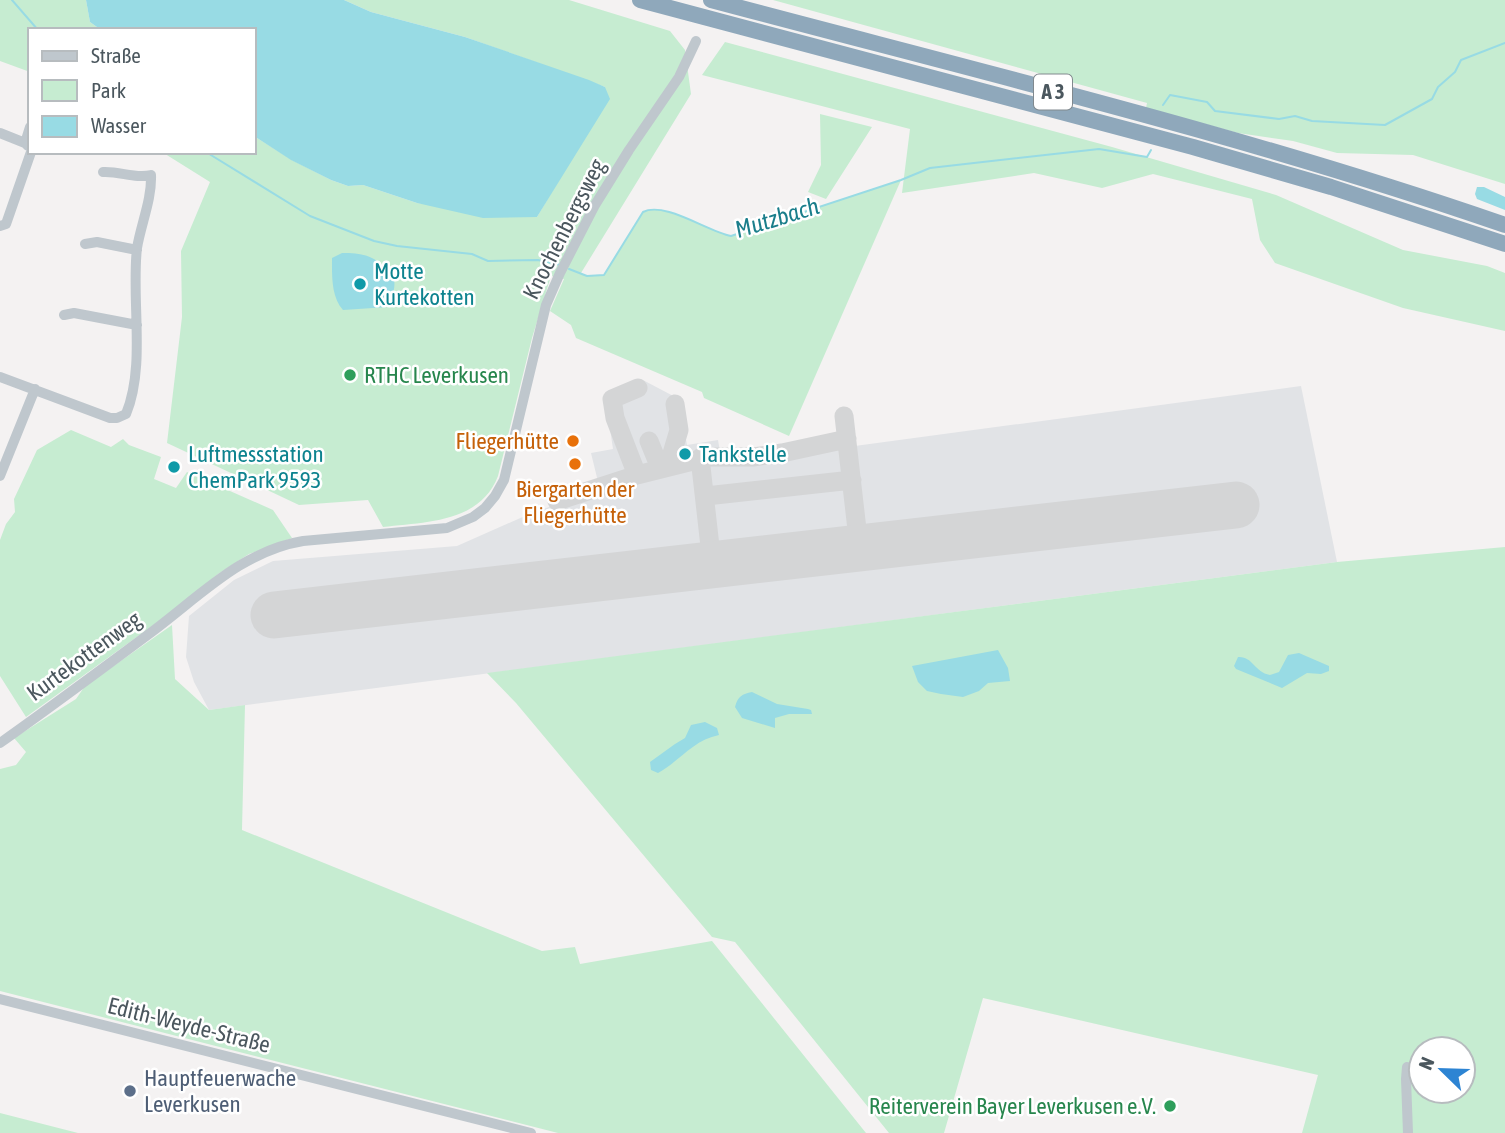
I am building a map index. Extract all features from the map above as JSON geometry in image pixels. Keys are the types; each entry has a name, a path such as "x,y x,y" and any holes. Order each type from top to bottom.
{"highway":[{"name":"A 3","path":"640,0 1205,151 1331,187 1505,244"},
{"name":"A 3","path":"711,0 1324,165 1505,225"}],"street":[{"name":"Knochenbergsweg","path":"191,601 254,555 284,544 447,528 473,517 485,508 504,480 543,314 560,273 595,205 679,77 696,41"},
{"path":"0,133 28,147"},
{"path":"0,226 6,224 28,151"},
{"path":"0,377 110,418 126,414 134,376 137,250 152,188 151,175 142,177 103,172"},
{"path":"85,244 97,242 137,250"},
{"path":"64,315 74,313 137,325"},
{"path":"0,476 36,389"},
{"name":"Kurtekottenweg","path":"0,743 67,696 191,601"},
{"name":"Edith-Weyde-Straße","path":"0,999 531,1133"},
{"path":"1407,1066 1408,1133"}],"shaded area":[{"path":"641,379 679,399 687,445 718,440 722,464 1301,386 1337,562 209,710 194,682 186,657 189,616 234,580 273,561 457,546 534,512 600,490 591,453 613,449 605,395"}],"green space":[{"path":"0,0 86,0 90,22 98,28 28,28 28,71 0,61"},
{"path":"344,0 569,0 670,31 685,50 691,94 581,273 587,276 604,275 643,212 662,210 674,213 731,236 901,180 789,436 704,398 702,392 576,338 571,325 550,311 564,279 551,276 532,338 498,476 490,491 465,511 433,521 383,527 368,500 299,505 167,443 182,317 181,251 210,182 165,154 256,154 256,137 292,160 348,186 363,185 417,203 537,217 572,158 605,87 465,37 371,12"},
{"path":"773,0 1505,0 1505,184 1413,155 1337,153 1293,141 1238,133 1146,108 1147,103"},
{"path":"725,42 1112,147 1276,195 1403,250 1487,266 1505,273 1505,331 1403,308 1275,263 1260,240 1252,199 1153,174 1102,188 1034,173 902,193 910,129 702,75"},
{"path":"820,114 872,127 826,199 808,192 821,165"},
{"path":"71,430 111,447 123,439 129,445 161,457 154,479 176,488 187,472 273,510 292,538 249,554 218,574 170,613 26,717 0,676 0,540 6,524 15,512 14,499 37,450"},
{"path":"1505,547 1505,1133 1302,1133 1318,1075 983,998 944,1133 889,1133 735,942 712,937 516,703 487,673 1337,562"},
{"path":"172,625 175,679 209,710 245,705 242,830 542,951 575,947 580,964 712,941 866,1133 558,1133 0,991 0,769 16,765 26,752 14,738 76,699 85,686"},
{"path":"0,1113 78,1133 0,1133"}],"water":[{"path":"86,0 344,0 371,12 465,37 589,80 605,87 610,99 537,217 483,218 417,203 363,185 348,186 331,180 291,160 256,137 256,28 98,28 90,22"},
{"path":"1477,187 1484,187 1505,197 1505,210 1477,199"},
{"path":"342,253 361,254 372,258 392,276 394,287 388,307 343,310 334,292 332,271 332,258"},
{"path":"998,650 1008,668 1010,681 988,683 979,691 963,697 927,691 918,682 912,666"},
{"path":"1299,653 1329,666 1329,671 1321,674 1307,673 1282,688 1234,666 1238,657 1243,657 1260,671 1270,675 1279,672 1288,655"},
{"path":"752,692 777,704 811,710 812,714 789,714 775,718 775,728 742,718 735,707 736,703 741,696"},
{"path":"705,722 717,728 719,735 702,741 658,773 651,770 650,762 685,738 691,725"}],"waterway":[{"name":"Mutzbach","path":"12,0 36,28"},
{"name":"Mutzbach","path":"1163,105 1170,95 1207,102 1215,111 1279,119 1295,116 1312,121 1385,125 1432,99 1438,87 1455,72 1461,60 1505,43"},
{"name":"Mutzbach","path":"569,269 587,276 604,275 643,212 652,210 674,213 731,236 930,168 1099,149 1147,157 1151,150"},
{"name":"Mutzbach","path":"209,154 310,216 374,241 472,254 488,261 538,260 561,265"}],"taxiway":[{"path":"638,388 612,399 615,418 637,475 709,457 753,457 847,439"},
{"path":"668,467 679,430 675,404"},
{"path":"844,416 859,547"},
{"path":"649,441 660,468"},
{"path":"700,458 712,564"},
{"path":"557,501 637,475"},
{"path":"706,496 852,480"}],"runway":[{"path":"274,615 1236,505"}],"place":[{"name":"Motte Kurtekotten","path":"360,284"},
{"name":"RTHC Leverkusen","path":"350,375"},
{"name":"Fliegerhütte","path":"573,441"},
{"name":"Tankstelle","path":"685,454"},
{"name":"Biergarten der Fliegerhütte","path":"575,464"},
{"name":"Luftmessstation ChemPark 9593","path":"174,467"},
{"name":"Hauptfeuerwache Leverkusen","path":"130,1091"},
{"name":"Reiterverein Bayer Leverkusen e.V.","path":"1170,1106"}]}
